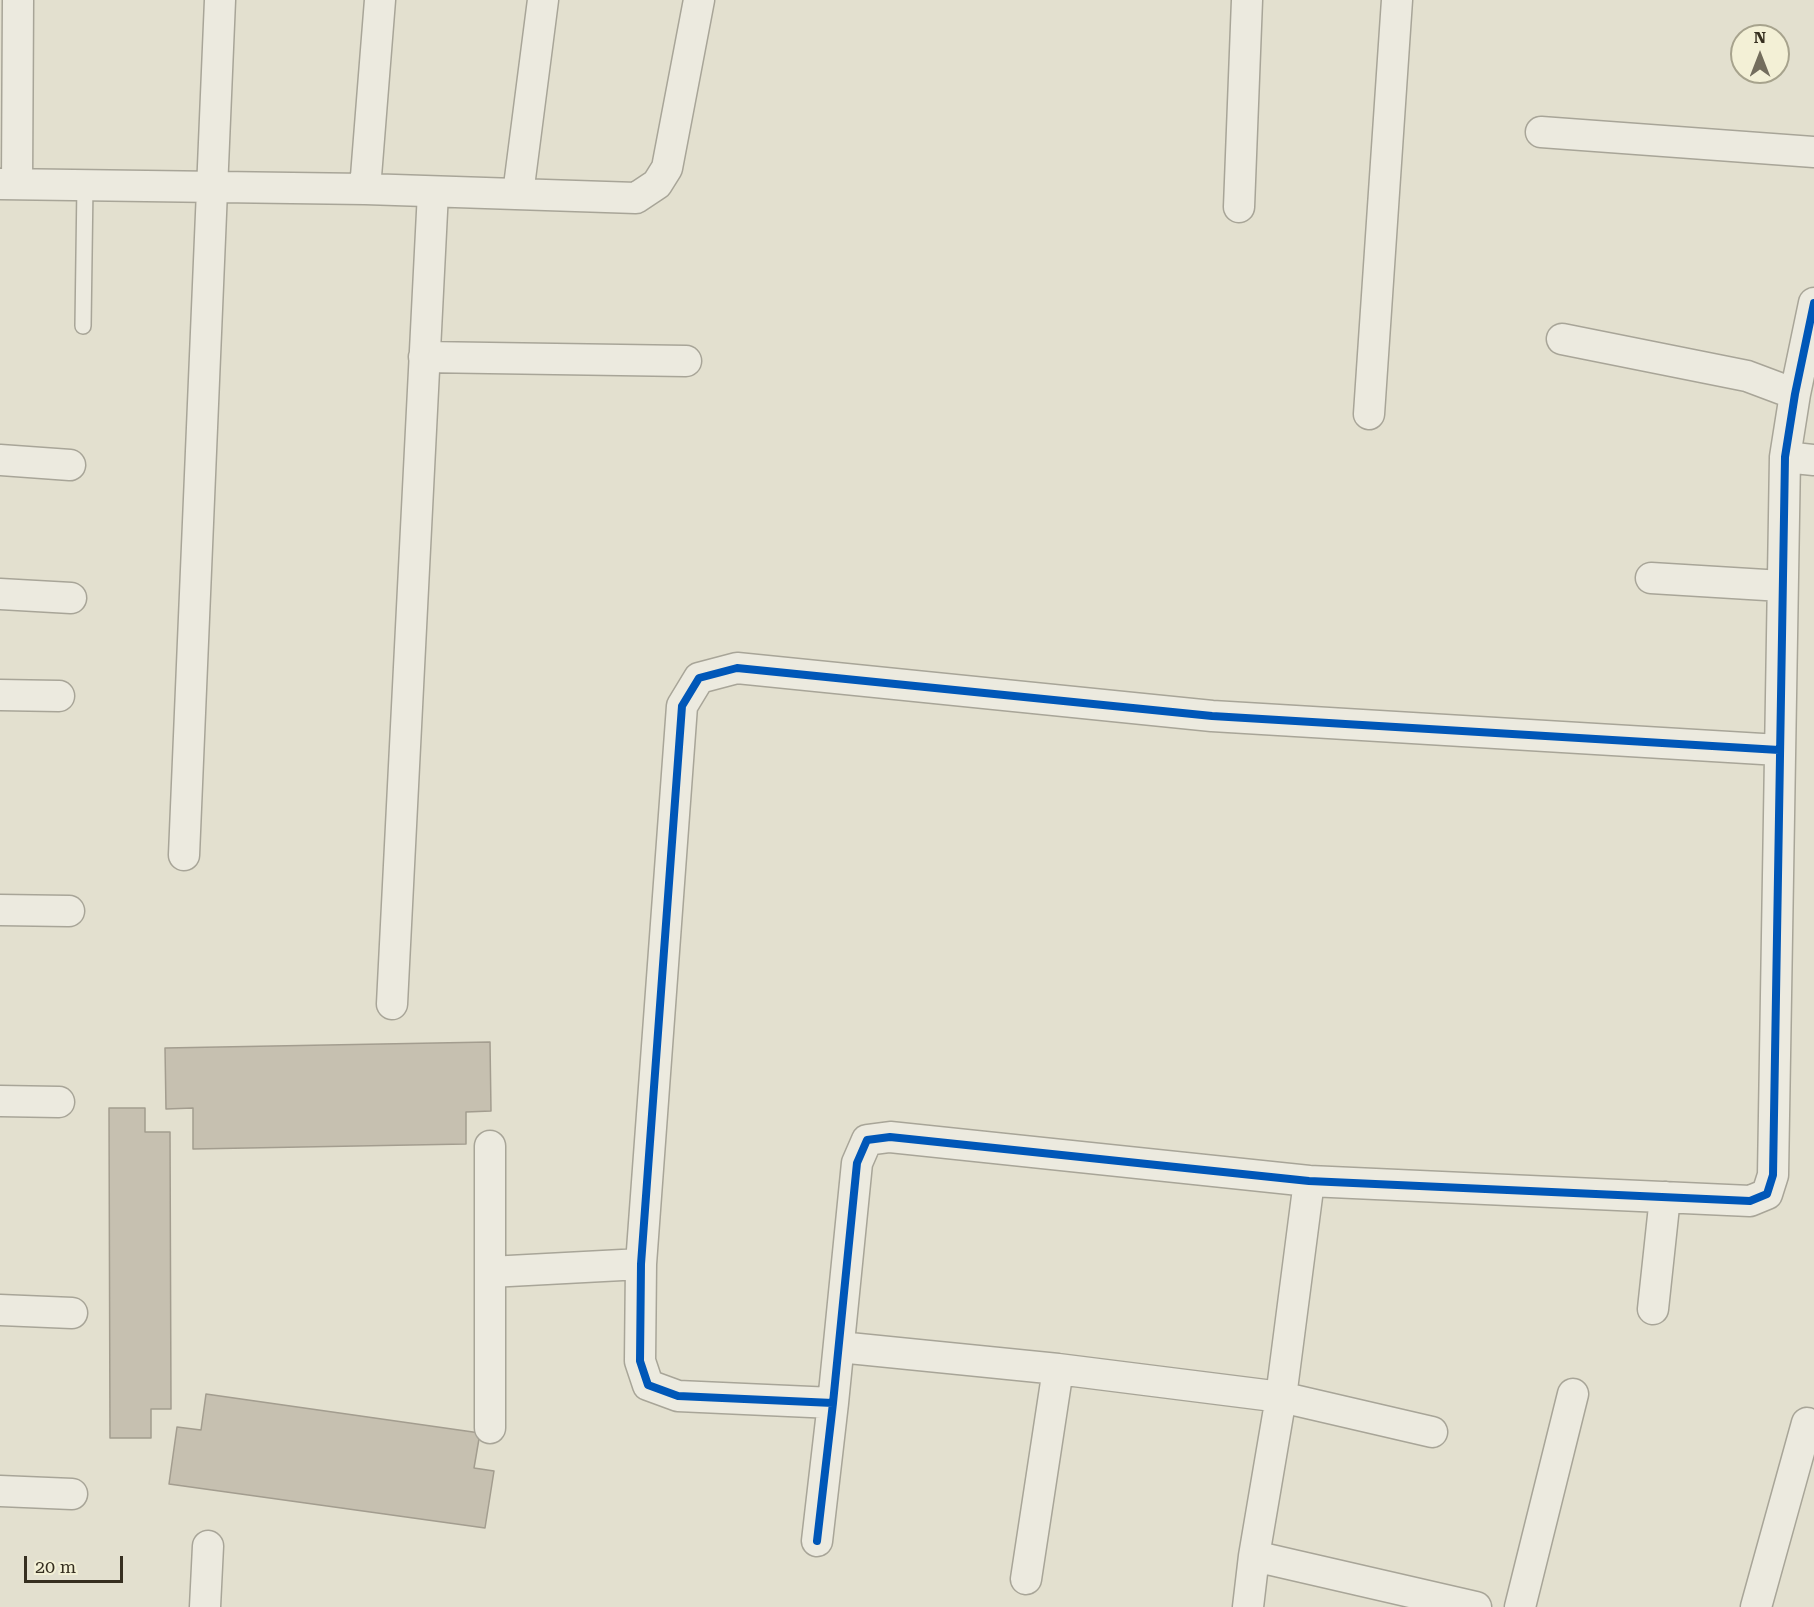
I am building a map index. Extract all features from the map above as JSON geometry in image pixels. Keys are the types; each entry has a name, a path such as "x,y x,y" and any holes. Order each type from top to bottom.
{"street":[{"path":"18,0 8,184 365,189 636,198 657,184 667,168 699,0"},
{"path":"184,855 220,0"},
{"path":"365,189 380,0"},
{"path":"518,194 543,0"},
{"path":"1239,207 1247,0"},
{"path":"1369,414 1397,0"},
{"path":"1541,132 1814,152"},
{"path":"392,1004 433,192"},
{"path":"817,1541 857,1163 867,1140 890,1137 1309,1181 1750,1201 1767,1194 1773,1175 1782,586 1800,459 1795,394 1814,303"},
{"path":"1562,339 1747,376 1795,394"},
{"path":"424,357 686,361"},
{"path":"0,460 70,465"},
{"path":"1651,578 1782,586"},
{"path":"0,594 71,598"},
{"path":"833,1403 678,1396 648,1385 640,1361 641,1263 682,706 699,678 737,668 1212,716 1779,750"},
{"path":"0,695 59,696"},
{"path":"0,910 69,911"},
{"path":"0,1101 59,1102"},
{"path":"490,1146 490,1428"},
{"path":"1248,1607 1254,1556 1281,1397 1309,1181"},
{"path":"1653,1309 1665,1197"},
{"path":"490,1272 641,1263"},
{"path":"0,1310 72,1313"},
{"path":"839,1347 1058,1369 1281,1397 1432,1432"},
{"path":"1026,1579 1058,1369"},
{"path":"1520,1607 1574,1394"},
{"path":"1756,1607 1807,1423"},
{"path":"0,1491 72,1494"},
{"path":"205,1607 208,1546"},
{"path":"1254,1556 1476,1607"}],"lane":[{"path":"83,326 85,185"}],"building":[{"path":"490,1042 491,1111 466,1112 466,1144 193,1149 193,1108 166,1109 165,1048"},
{"path":"109,1108 145,1108 145,1132 170,1132 171,1409 151,1409 151,1438 110,1438"},
{"path":"206,1394 480,1433 474,1468 494,1471 485,1528 169,1484 177,1427 201,1430"}],"cycle path":[{"path":"817,1541 857,1163 867,1140 890,1137 1309,1181 1750,1201 1767,1194 1773,1175 1785,457 1795,394 1814,303"},
{"path":"833,1403 678,1396 648,1385 640,1361 641,1264 682,706 699,678 737,668 1212,716 1779,750"}]}
